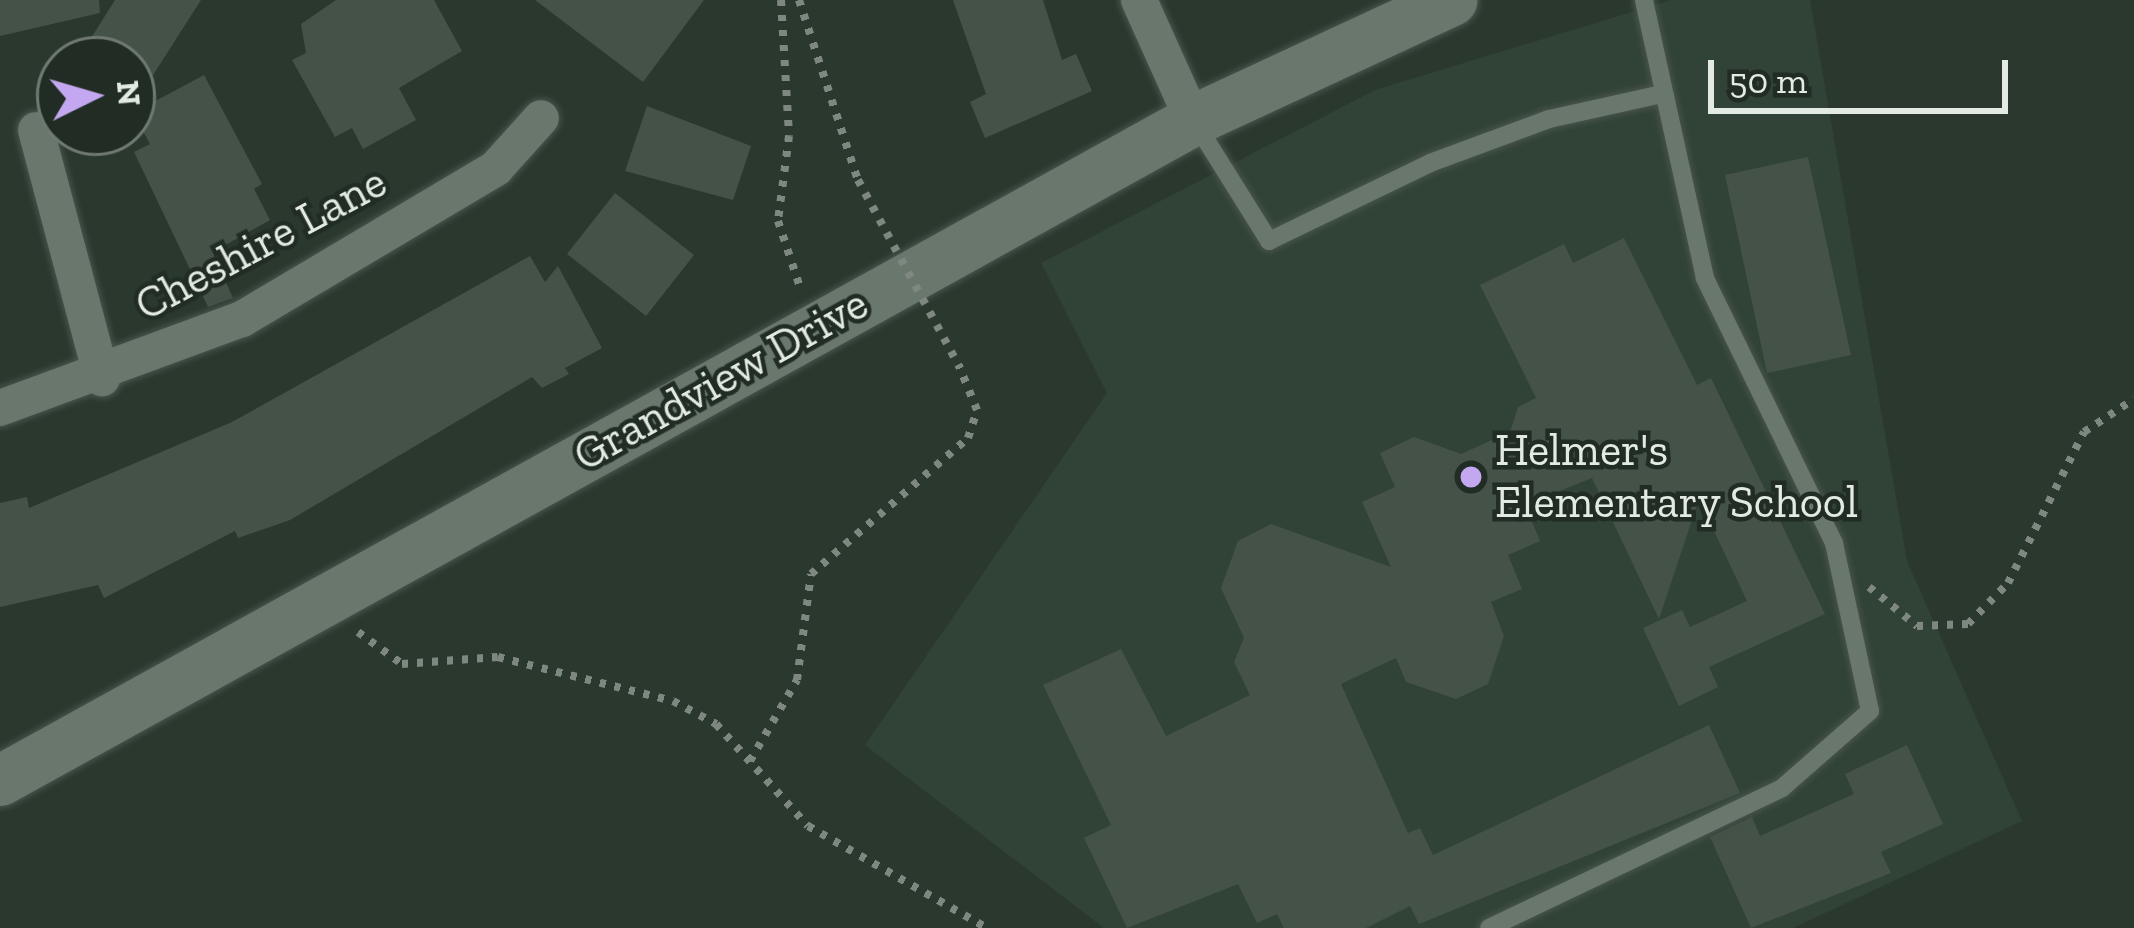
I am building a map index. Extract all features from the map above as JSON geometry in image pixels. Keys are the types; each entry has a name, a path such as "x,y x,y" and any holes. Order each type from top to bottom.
{"street":[{"path":"1139,0 1193,120"},
{"name":"Grandview Drive","path":"0,780 1193,120 1452,0"},
{"name":"Cheshire Lane","path":"0,408 102,378 261,308 496,168 541,118"},
{"path":"43,156 102,378"}],"lane":[{"path":"1489,928 1782,788 1870,711 1834,543 1705,278 1644,0"},
{"path":"1193,120 1269,241 1450,155 1549,119 1662,94"}],"path":[{"path":"781,0 789,136 780,242 818,328"},
{"path":"750,760 797,680 803,601 822,557 927,482 968,438 976,410 959,366 858,180 799,0"},
{"path":"1840,584 1858,580 1917,626 1969,624 2008,583 2084,431 2134,399"},
{"path":"334,593 372,647 402,664 498,657 673,701 716,724 808,826 988,928"}],"shaded area":[{"name":"Helmer's Elementary School","path":"1671,0 1810,0 1907,561 2022,821 1793,928 1104,928 865,745 1107,393 1041,263 1375,90"}],"building":[{"path":"0,0 99,0 100,13 0,36"},
{"path":"115,0 201,0 156,70 156,36 92,36"},
{"path":"336,0 434,0 462,51 399,88 416,120 363,149 352,128 335,137 292,60 306,53 301,24"},
{"path":"535,0 704,0 643,82"},
{"path":"953,0 1043,0 1062,60 1076,54 1092,91 985,138 970,102 986,94"},
{"path":"204,75 262,184 254,189 270,220 214,256 233,298 208,307 136,156 156,156 156,101"},
{"path":"647,106 751,146 733,200 625,171"},
{"path":"1808,157 1851,355 1767,373 1725,175"},
{"path":"615,193 694,255 646,316 567,254"},
{"path":"1624,238 1697,385 1711,378 1825,614 1709,667 1718,687 1679,706 1643,628 1682,610 1690,627 1747,601 1699,499 1659,619 1592,478 1525,505 1540,541 1508,555 1522,589 1491,602 1504,636 1488,684 1456,699 1406,682 1396,658 1341,684 1408,833 1420,828 1433,855 1709,725 1740,793 1419,924 1410,906 1366,928 1284,928 1277,914 1257,923 1238,884 1127,928 1084,838 1111,825 1043,685 1121,649 1166,736 1250,695 1234,662 1244,638 1221,588 1238,541 1271,524 1391,567 1362,502 1395,487 1380,453 1414,437 1461,454 1510,432 1518,407 1536,398 1480,285 1564,244 1573,263"},
{"path":"530,256 545,282 558,266 602,348 565,368 569,374 542,388 532,377 290,520 238,538 235,531 104,598 98,585 0,607 0,503 27,497 29,508 232,422"},
{"path":"1907,745 1943,824 1881,852 1891,873 1751,928 1710,837 1752,817 1760,836 1854,794 1845,774"}],"place":[{"name":"Helmer's Elementary School","path":"1471,477"}]}
